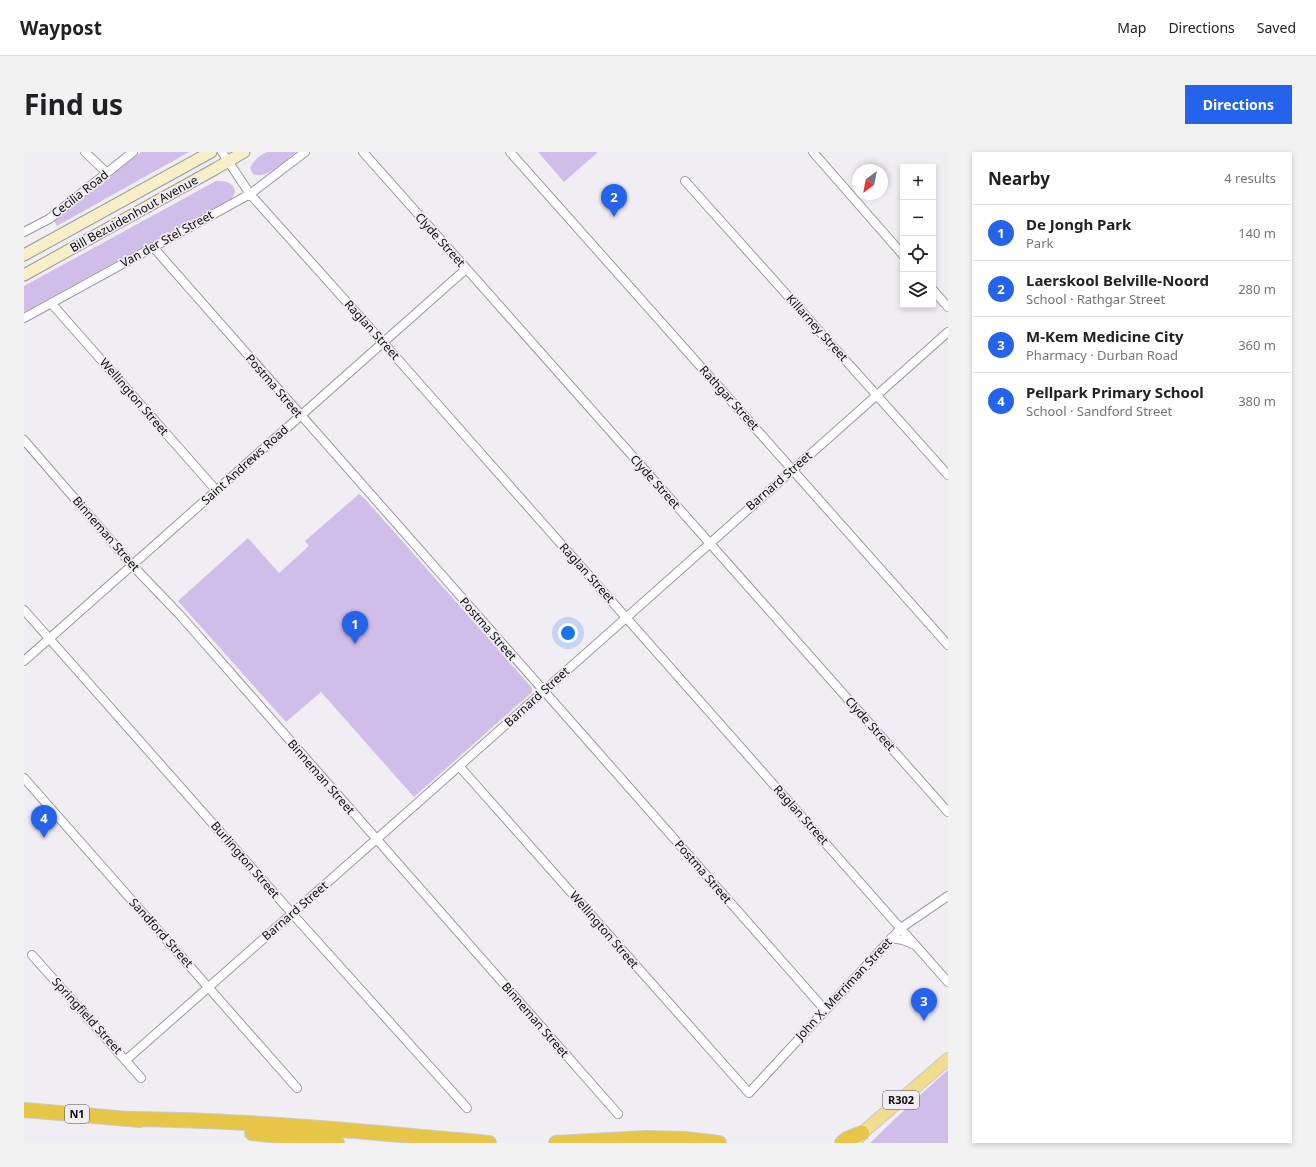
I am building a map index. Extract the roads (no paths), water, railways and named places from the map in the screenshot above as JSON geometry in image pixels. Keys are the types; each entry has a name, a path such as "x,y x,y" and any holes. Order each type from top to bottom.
{"highway":[{"name":"N1","path":"24,1110 131,1119 337,1143"},
{"path":"131,1119 185,1120 322,1128 489,1143"},
{"path":"556,1143 646,1138 685,1139 720,1143"},
{"path":"842,1143 847,1138 858,1138"}],"main road":[{"name":"Bill Bezuidenhout Avenue","path":"24,255 211,152"},
{"name":"Bill Bezuidenhout Avenue","path":"24,275 225,157 244,152"},
{"name":"R302","path":"858,1138 948,1059"}],"street":[{"path":"85,152 107,173"},
{"name":"Cecilia Road","path":"24,232 49,219 133,152"},
{"name":"Van der Stel Street","path":"24,318 250,194 305,152"},
{"name":"Clyde Street","path":"362,152 948,812"},
{"name":"Rathgar Street","path":"510,152 948,645"},
{"path":"813,152 900,252"},
{"name":"Raglan Street","path":"225,157 250,194 948,982"},
{"name":"Killarney Street","path":"685,181 948,475"},
{"name":"Postma Street","path":"153,247 300,416 369,492 825,1010"},
{"name":"Saint Andrews Road","path":"24,661 466,269"},
{"path":"936,293 948,307"},
{"name":"Wellington Street","path":"51,303 216,490"},
{"name":"Barnard Street","path":"126,1060 948,332"},
{"name":"Binneman Street","path":"24,440 132,565 179,614 618,1114"},
{"name":"Burlington Street","path":"24,610 292,914 467,1108"},
{"name":"Wellington Street","path":"459,766 749,1093"},
{"name":"Sandford Street","path":"24,778 297,1088"},
{"name":"John X. Merriman Street","path":"749,1093 901,928 948,896"},
{"path":"891,938 903,940 918,948"},
{"name":"Springfield Street","path":"32,955 141,1078"}],"place":[{"name":"Laerskool Belville-Noord","path":"614,217"},
{"name":"De Jongh Park","path":"355,644"},
{"name":"Pellpark Primary School","path":"44,838"},
{"name":"M-Kem Medicine City","path":"924,1021"}]}
